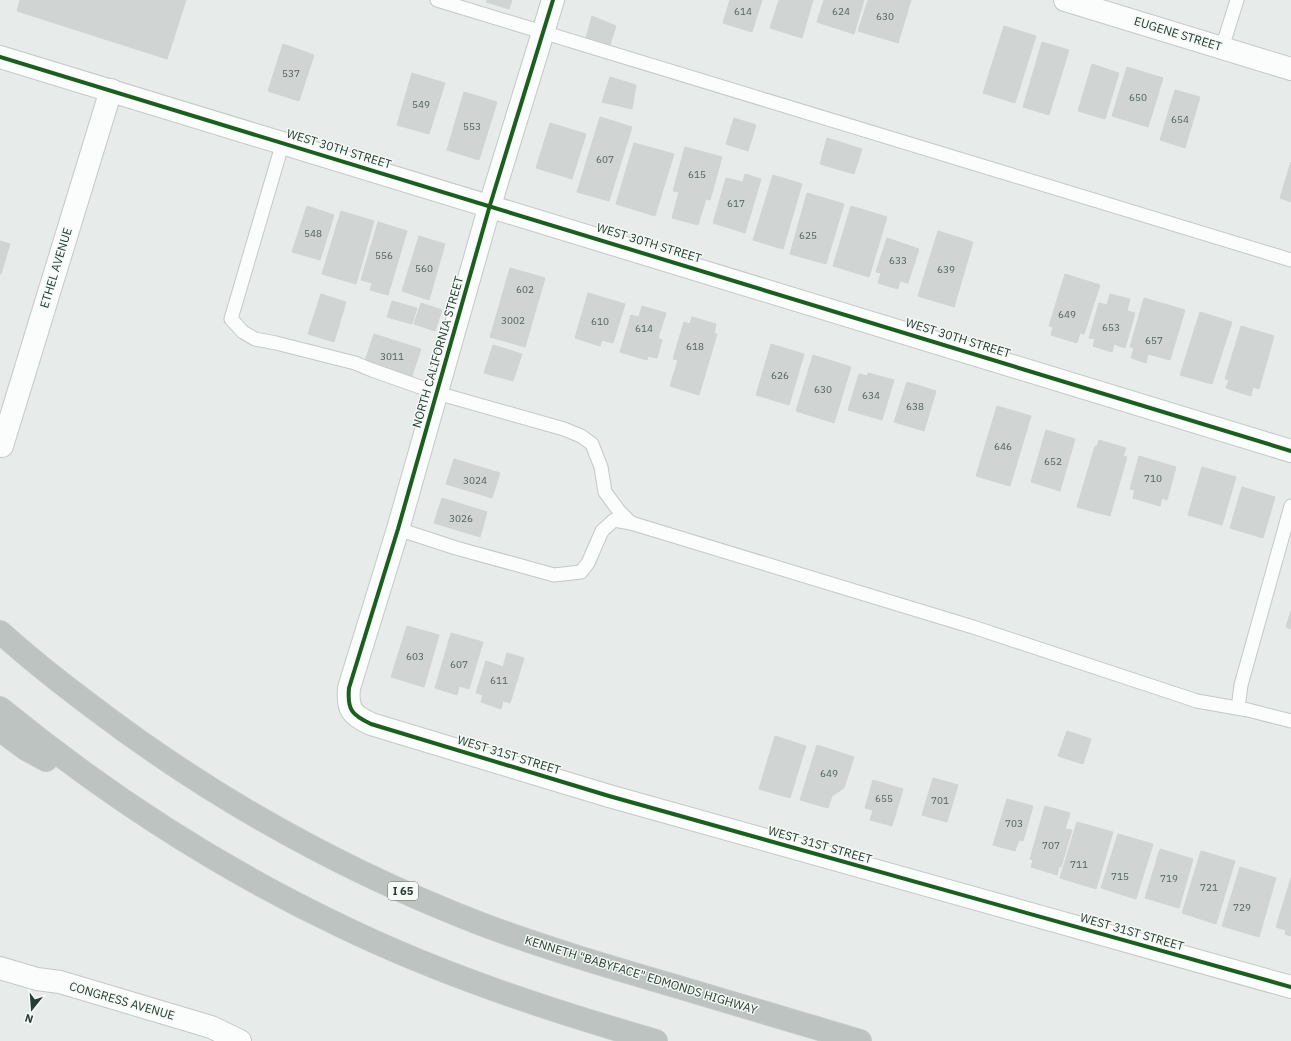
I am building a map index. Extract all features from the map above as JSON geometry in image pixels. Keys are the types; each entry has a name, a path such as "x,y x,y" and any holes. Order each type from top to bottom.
{"highway":[{"name":"KENNETH \"BABYFACE\" EDMONDS HIGHWAY","path":"0,632 110,720 194,778 286,833 371,876 411,895 481,924 574,957 860,1041"},
{"path":"0,708 32,735 153,821"},
{"path":"0,730 26,749 153,821 278,895 342,927 410,957 489,988 656,1041"}],"street":[{"name":"NORTH CALIFORNIA STREET","path":"350,710 348,698 349,688 398,529 490,205 553,0"},
{"name":"EUGENE STREET","path":"1064,0 1291,69"},
{"name":"WEST 30TH STREET","path":"0,57 1291,450"},
{"name":"ETHEL AVENUE","path":"2,446 111,90"},
{"name":"WEST 31ST STREET","path":"350,710 356,716 371,724 609,796 1291,987"},
{"name":"CONGRESS AVENUE","path":"0,968 37,979 60,982 211,1027 238,1041"}],"lane":[{"path":"438,0 1291,260"},
{"path":"1222,48 1237,0"},
{"path":"283,142 230,319 243,332 256,339 355,363 437,393 564,429 581,436 592,444 601,467 605,492 619,511 631,523"},
{"path":"1238,708 1241,685 1291,506"},
{"path":"398,529 456,548 554,575 581,572 588,563 602,531 614,520 631,523 973,627 1197,701 1238,708 1291,721"}],"building":[{"path":"20,0 186,0 167,59 17,11"},
{"path":"487,0 512,0 509,9 486,2"},
{"path":"730,0 762,0 752,32 723,23"},
{"path":"779,0 813,0 802,38 770,28"},
{"path":"824,0 864,0 854,34 817,22"},
{"path":"868,0 911,0 898,43 858,31"},
{"path":"592,16 616,26 610,45 586,38"},
{"path":"1004,26 1036,36 1015,103 983,93"},
{"path":"1042,42 1069,50 1049,115 1023,107"},
{"path":"283,44 314,55 299,101 268,91"},
{"path":"1092,64 1119,73 1105,119 1078,111"},
{"path":"1127,67 1163,78 1148,127 1112,116"},
{"path":"412,73 445,83 429,134 397,125"},
{"path":"610,77 636,85 632,109 602,102"},
{"path":"1175,90 1200,97 1185,148 1160,140"},
{"path":"464,92 497,102 479,160 447,150"},
{"path":"600,117 632,127 609,201 577,192"},
{"path":"734,118 756,125 748,151 726,144"},
{"path":"550,123 586,134 572,179 536,168"},
{"path":"827,138 862,149 854,174 820,164"},
{"path":"634,143 674,154 655,216 616,204"},
{"path":"685,147 722,157 710,200 706,199 698,225 672,218 679,192 673,191"},
{"path":"1291,162 1291,202 1280,198"},
{"path":"745,174 761,179 745,233 713,223 726,178 743,182"},
{"path":"773,175 802,184 783,249 753,240"},
{"path":"807,193 844,204 826,264 790,254"},
{"path":"307,206 334,215 320,260 292,252"},
{"path":"851,206 887,217 869,277 833,266"},
{"path":"341,211 374,221 356,284 322,274"},
{"path":"378,222 407,231 388,295 370,290 372,283 361,280"},
{"path":"938,231 973,242 954,307 918,296"},
{"path":"419,236 445,244 429,300 402,291"},
{"path":"887,238 919,249 908,283 900,281 898,289 878,283 881,273 876,272"},
{"path":"0,241 10,244 1,274 0,274"},
{"path":"510,268 545,278 525,347 490,337"},
{"path":"1065,274 1100,285 1084,334 1080,333 1077,343 1051,335 1053,327 1049,326"},
{"path":"588,293 625,304 613,343 602,340 600,346 575,338"},
{"path":"321,294 346,302 334,342 308,334"},
{"path":"1110,294 1130,299 1127,311 1135,313 1125,348 1114,344 1112,352 1093,346 1095,339 1089,338 1099,303 1107,305"},
{"path":"1144,298 1185,310 1170,360 1148,354 1146,363 1131,358 1134,348 1130,347"},
{"path":"392,301 417,308 412,324 387,317"},
{"path":"421,303 442,310 435,331 414,324"},
{"path":"642,306 666,313 658,338 662,340 657,358 648,356 647,360 620,352 631,315 639,317"},
{"path":"1200,312 1232,322 1212,384 1180,375"},
{"path":"692,317 716,324 714,333 717,334 699,395 670,386 678,360 673,359 684,322 690,324"},
{"path":"1241,326 1274,336 1259,389 1253,387 1251,396 1226,388 1229,380 1225,379"},
{"path":"374,334 421,349 411,379 364,364"},
{"path":"771,344 804,354 789,405 756,395"},
{"path":"493,345 522,354 513,381 484,373"},
{"path":"813,355 851,367 834,423 796,411"},
{"path":"868,373 894,380 882,420 848,410 859,374 867,376"},
{"path":"907,382 936,391 924,431 894,422"},
{"path":"997,406 1031,416 1010,486 976,476"},
{"path":"1046,430 1075,439 1060,491 1031,482"},
{"path":"1099,440 1126,448 1123,456 1127,457 1110,516 1077,507 1095,446 1097,446"},
{"path":"1139,456 1176,467 1167,500 1162,498 1160,506 1133,498 1135,490 1130,489"},
{"path":"454,459 500,473 492,498 446,484"},
{"path":"1202,467 1236,477 1222,525 1188,515"},
{"path":"1242,487 1275,497 1263,538 1230,528"},
{"path":"442,498 487,512 480,537 434,523"},
{"path":"1291,611 1291,629 1286,627"},
{"path":"407,626 439,635 424,687 391,677"},
{"path":"451,633 483,642 469,689 459,686 457,695 435,688"},
{"path":"507,653 524,658 510,703 503,701 501,709 481,702 483,695 476,693 486,661 503,667"},
{"path":"1067,731 1091,739 1083,764 1058,756"},
{"path":"775,736 806,746 790,798 759,789"},
{"path":"817,745 854,757 844,788 832,796 828,808 800,800"},
{"path":"933,778 958,785 947,822 922,815"},
{"path":"873,780 903,789 892,826 870,820 873,810 865,808"},
{"path":"1007,799 1033,806 1023,841 1019,840 1015,851 993,845"},
{"path":"1045,806 1070,813 1065,829 1072,830 1061,867 1059,866 1057,875 1031,867 1033,860 1030,859"},
{"path":"1077,822 1113,832 1096,889 1060,878"},
{"path":"1118,834 1153,844 1136,899 1101,888"},
{"path":"1160,849 1193,859 1179,908 1145,898"},
{"path":"1201,851 1235,861 1216,924 1182,913"},
{"path":"1240,867 1276,878 1259,937 1222,926"},
{"path":"1291,878 1291,936 1285,934 1286,930 1276,927"}],"cycle path":[{"path":"553,0 490,205 398,529 349,688 349,702 352,711 359,718 371,724 609,796 1291,987"},
{"path":"0,57 1291,451"}]}
